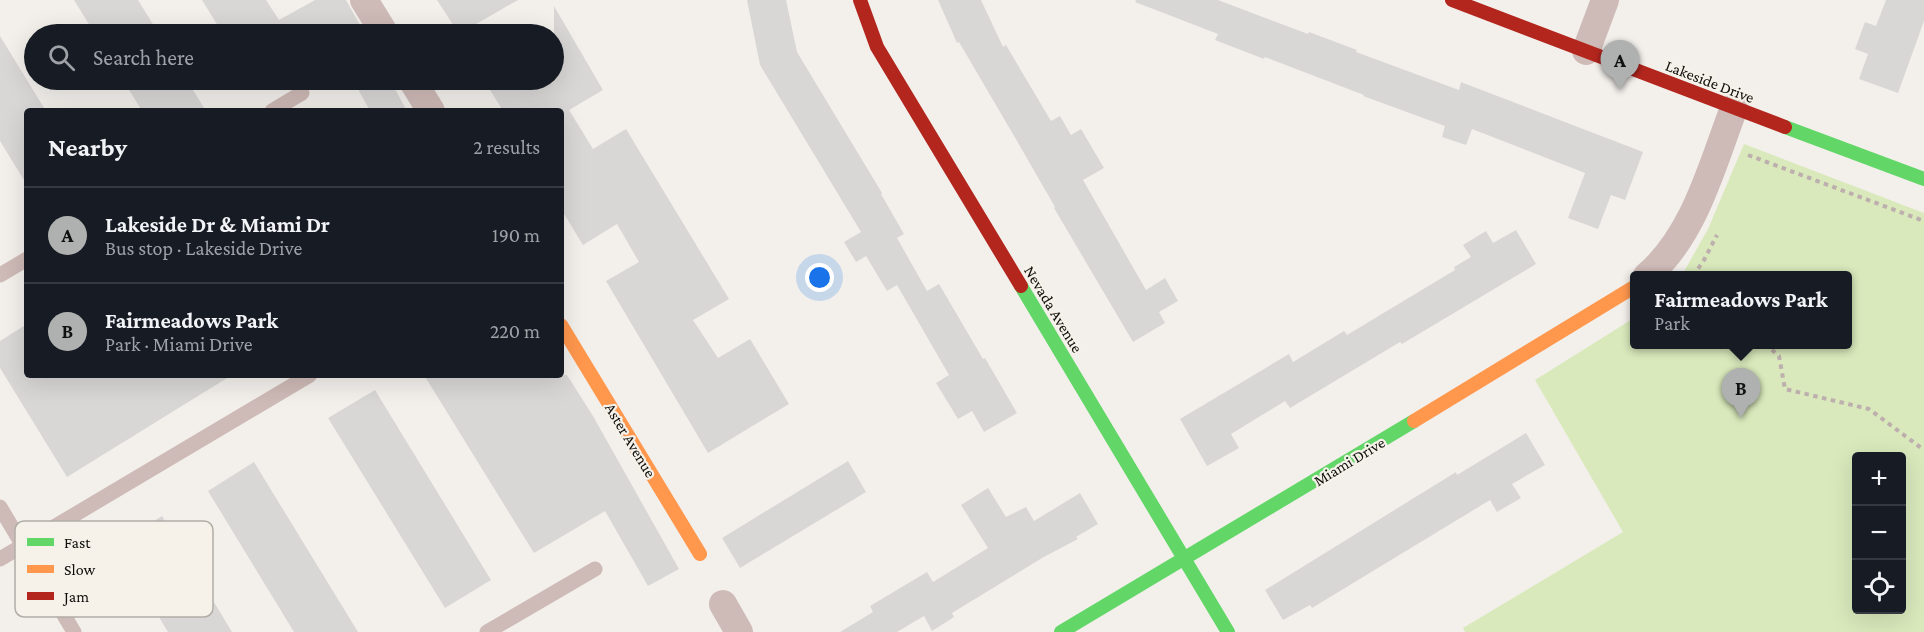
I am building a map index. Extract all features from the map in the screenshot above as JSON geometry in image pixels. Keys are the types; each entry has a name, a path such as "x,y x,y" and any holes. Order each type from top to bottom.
{"street":[{"path":"364,0 379,24"},
{"name":"Nevada Avenue","path":"860,0 877,47 1228,632"},
{"name":"Lakeside Drive","path":"1452,0 1924,179"},
{"path":"1586,51 1605,0"},
{"path":"418,90 429,108"},
{"path":"1651,271 1677,242 1696,207 1734,108"},
{"name":"Miami Drive","path":"1061,632 1630,290"},
{"name":"Aster Avenue","path":"564,330 700,554"},
{"path":"723,604 739,632"}],"lane":[{"path":"277,108 302,93"},
{"path":"0,275 24,261"},
{"path":"64,521 305,378"},
{"path":"0,507 15,532"},
{"path":"0,559 15,550"},
{"path":"487,632 595,569"},
{"path":"65,617 74,632"}],"path":[{"path":"1747,155 1924,221"},
{"path":"1696,271 1720,228"},
{"path":"1770,349 1779,356 1785,389 1869,409 1924,450"}],"green space":[{"path":"1744,144 1924,213 1924,632 1465,632 1463,628 1623,532 1535,380 1630,321 1630,349 1852,349 1852,271 1684,271 1708,229"}],"building":[{"path":"74,0 138,0 153,24 89,24"},
{"path":"202,0 266,0 279,20 315,0 346,0 359,24 217,24"},
{"path":"437,0 518,0 476,24 453,24"},
{"path":"747,0 786,0 797,52 882,193 904,234 897,238 927,291 939,284 1017,413 984,432 972,411 958,419 936,383 949,375 897,285 887,291 866,256 856,262 844,242 861,232 760,65"},
{"path":"938,0 981,0 1003,47 1006,45 1051,121 1060,116 1071,135 1081,129 1104,168 1083,180 1146,290 1165,278 1178,301 1159,312 1165,323 1133,342 959,42 957,43"},
{"path":"1136,0 1218,0 1308,34 1309,32 1459,90 1461,82 1643,152 1625,200 1611,195 1598,229 1568,218 1585,173 1472,129 1466,145 1442,137 1445,126 1215,40 1218,34 1135,2"},
{"path":"1886,0 1924,0 1924,21 1898,93 1859,79 1868,54 1855,49 1865,22 1876,26"},
{"path":"554,6 603,90 569,110 593,149 626,129 729,299 693,320 718,358 750,339 789,404 708,453 606,281 639,262 617,224 583,245 564,214 564,108 501,108 490,90 564,90 564,24 554,24"},
{"path":"0,36 24,75 24,90 33,90 44,108 24,108 24,180 0,141"},
{"path":"129,90 193,90 204,108 140,108"},
{"path":"358,90 395,90 405,108 368,108"},
{"path":"1516,230 1536,264 1290,408 1285,401 1231,434 1239,448 1207,466 1180,419 1289,354 1293,362 1344,331 1347,335 1455,270 1454,267 1471,257 1463,245 1486,231 1493,243"},
{"path":"24,326 24,378 227,378 67,477 0,368 0,341"},
{"path":"564,375 567,375 593,416 679,569 648,586 605,511 534,553 426,378 564,378"},
{"path":"375,390 491,580 445,608 328,418"},
{"path":"1526,433 1545,465 1512,484 1521,498 1497,512 1490,500 1312,608 1310,605 1283,620 1265,590 1456,472 1457,475"},
{"path":"848,461 866,492 740,568 722,538"},
{"path":"254,462 358,632 294,632 208,491"},
{"path":"988,488 1006,517 1026,507 1034,521 1080,493 1098,524 1076,537 1078,539 1042,558 952,613 954,617 932,631 924,616 897,632 840,632 873,612 870,606 927,572 933,582 988,548 961,505"},
{"path":"162,516 165,521 154,521"},
{"path":"213,601 232,632 168,632 159,617 213,617"}],"traffic: fast":[{"path":"1785,127 1924,179"},
{"path":"1021,286 1228,632"},
{"path":"1061,632 1414,421"}],"traffic: slow":[{"path":"1414,421 1630,289"},
{"path":"564,330 700,554"}],"traffic: jam":[{"path":"860,0 877,47 1021,286"},
{"path":"1452,0 1785,127"}],"place":[{"name":"Lakeside Dr & Miami Dr","path":"1620,90"},
{"name":"Fairmeadows Park","path":"1741,418"}]}
